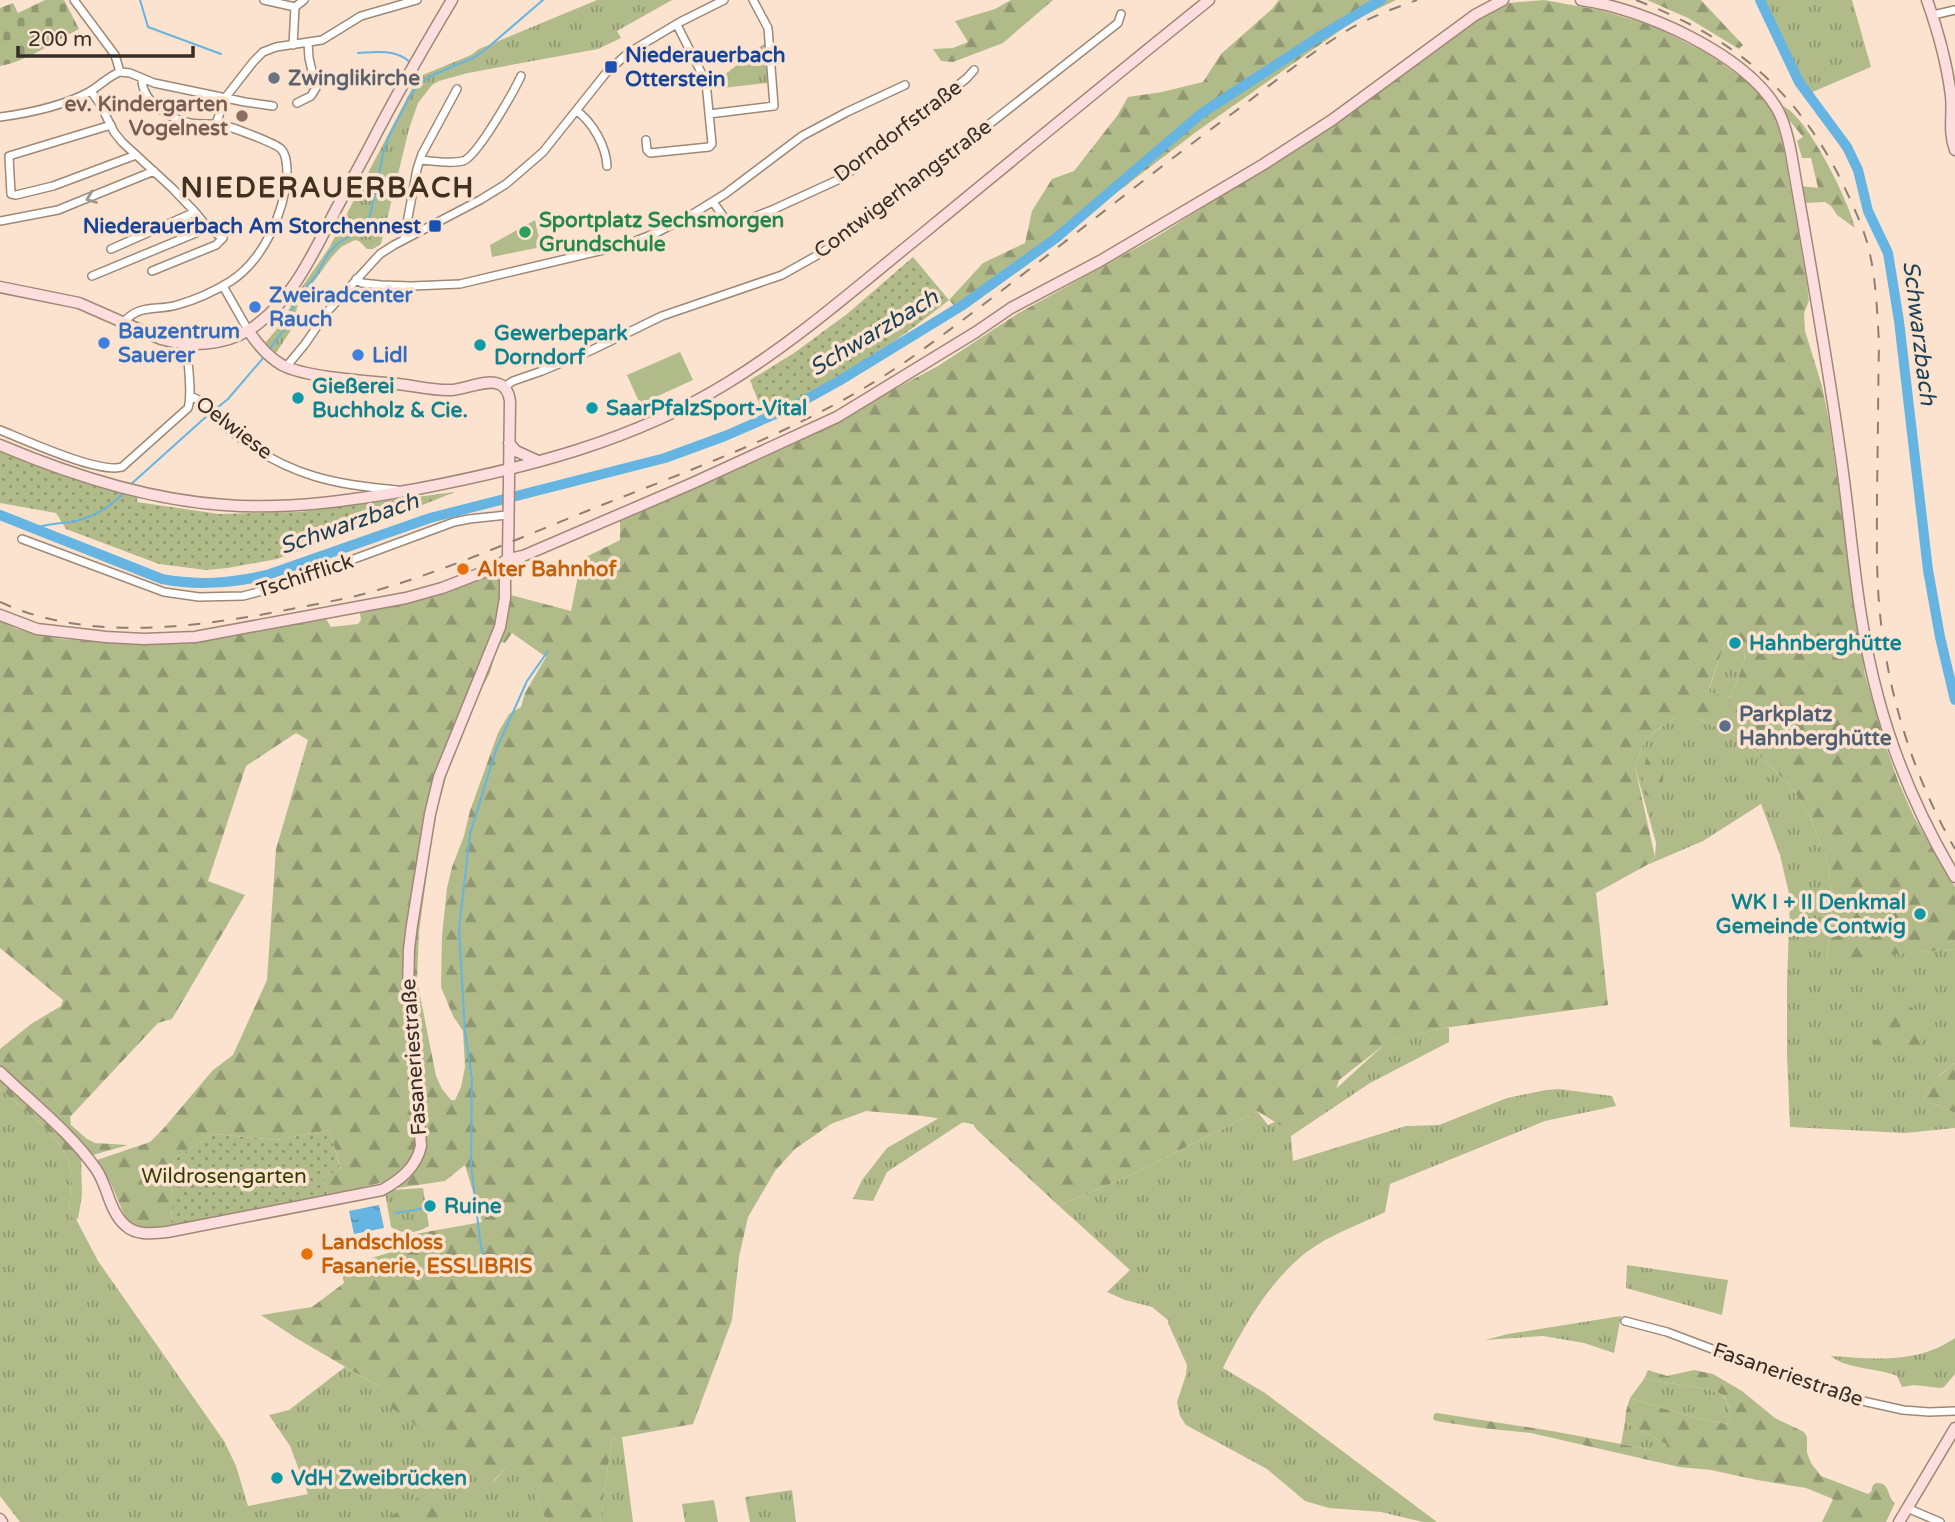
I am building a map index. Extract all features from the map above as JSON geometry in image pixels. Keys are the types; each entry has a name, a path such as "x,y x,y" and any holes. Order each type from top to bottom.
{"street":[{"path":"74,0 115,55 120,72"},
{"path":"264,0 295,7"},
{"path":"293,45 295,7 304,0"},
{"path":"216,124 225,98 263,52 276,47 323,40 361,16 418,0"},
{"path":"0,287 65,299 93,308 161,339 187,344 217,342 248,330 273,309 304,270 413,65 451,0"},
{"path":"286,366 327,312 380,254 506,184 543,152 606,72 620,60 637,47 724,0"},
{"path":"709,114 774,106 768,28 753,0"},
{"path":"0,444 73,473 146,493 191,502 258,507 332,502 408,490 509,470 607,441 667,416 730,382 780,347 823,315 1209,0"},
{"path":"0,615 37,629 106,637 195,637 424,593 523,556 626,513 837,417 1012,308 1100,261 1264,164 1332,120 1475,15 1503,0"},
{"path":"1581,0 1642,15 1697,41 1749,77 1769,96 1780,114 1791,153 1836,426 1872,672 1902,772 1955,877"},
{"path":"1927,0 1933,15 1950,91 1955,150"},
{"path":"1933,15 1955,10"},
{"name":"Contwigerhangstraße","path":"505,387 513,381 592,350 662,316 782,275 822,252 885,206 1118,23 1122,14"},
{"path":"646,140 650,153 711,146 706,82 677,25"},
{"path":"298,103 312,96 316,88 307,43"},
{"name":"Dorndorfstraße","path":"713,202 728,223 733,225 832,183 849,173 974,71"},
{"path":"0,117 50,107 91,91 110,76 120,72 225,98 273,106"},
{"path":"420,160 460,161 469,158 521,76"},
{"path":"124,323 138,310 179,305 223,286 247,267 268,237 282,200 287,166 284,152 279,147 226,126 192,124 171,115 148,97 142,79"},
{"path":"356,279 368,284 448,285 625,245 663,230 713,202 802,136 905,85"},
{"path":"404,239 420,160 457,89"},
{"path":"91,91 107,115 117,137 154,171 208,228 223,238 216,245 152,271"},
{"path":"577,111 589,122 600,141 607,166"},
{"path":"111,125 9,156 12,194 53,186 136,155"},
{"path":"0,221 58,210 154,171"},
{"path":"0,186 12,187"},
{"path":"111,249 195,212"},
{"path":"92,276 208,228"},
{"path":"223,286 261,348 286,366 327,376 440,389 495,383 505,387 510,401 506,561"},
{"name":"Oelwiese","path":"187,344 191,396 206,406 239,437 264,454 298,471 336,483 408,490"},
{"path":"0,430 75,459 114,469 128,462 188,408 191,396"},
{"path":"509,443 516,452 539,461"},
{"name":"Tschifflick","path":"22,539 164,592 199,597 243,596 281,586 454,522 507,512"},
{"name":"Fasaneriestraße","path":"0,1072 88,1159 100,1174 117,1216 128,1228 135,1231 167,1231 382,1190 409,1170 418,1158 421,1146 408,980 409,949 421,866 439,776 500,626 505,598 506,561"},
{"name":"Fasaneriestraße","path":"1625,1321 1667,1332 1858,1399 1915,1412 1955,1411"},
{"path":"1899,1522 1955,1427"},
{"path":"1907,1508 1940,1522"}],"green space":[{"path":"45,0 64,0 79,29 30,56 0,66 0,8 13,3 18,13"},
{"path":"597,0 672,0 617,31 621,38 598,49 468,73 432,85 418,103 409,129 381,244 367,249 355,240 341,247 298,303 293,327 276,353 265,343 282,323 297,294 329,248 418,77"},
{"path":"1011,0 1053,0 1003,43 953,62 941,61 933,49 953,48 968,42 955,21 995,9"},
{"path":"1279,0 1396,0 1355,20 1196,132 960,312 949,300 983,263 1025,243 1032,211 1052,179 1074,171 1117,116 1128,97 1203,82 1221,54"},
{"path":"1544,0 1600,10 1653,26 1707,53 1747,81 1771,108 1782,139 1807,284 1809,301 1804,313 1805,331 1822,386 1829,421 1865,675 1898,781 1914,817 1955,887 1955,949 1827,960 1832,908 1829,867 1810,816 1789,784 1742,739 1697,718 1675,718 1655,731 1642,746 1635,767 1655,857 1647,865 1596,893 1608,1005 1444,1028 1389,1041 1339,1080 1335,1093 1290,1131 1257,1111 1135,1173 1059,1206 973,1124 866,1111 831,1124 795,1149 775,1171 748,1217 739,1257 732,1320 693,1424 612,1439 600,1522 547,1522 517,1457 493,1481 385,1403 383,1389 261,1315 312,1307 344,1283 342,1274 358,1262 395,1251 393,1238 482,1222 465,1165 445,1181 398,1188 388,1181 328,1196 324,1175 341,1169 329,1130 276,1140 214,1134 174,1159 171,1226 144,1228 136,1226 125,1216 97,1160 150,1142 213,1070 233,1055 267,980 276,849 308,740 296,733 246,766 208,881 245,895 172,1019 158,1023 70,1117 71,1125 95,1143 128,1145 93,1155 84,1148 81,1154 82,1195 78,1219 71,1217 71,1174 65,1152 39,1122 0,1089 0,1049 31,1024 61,1006 63,1000 0,948 0,621 17,629 62,639 140,645 198,641 326,619 331,627 358,624 361,620 360,613 424,599 496,573 499,574 507,594 571,611 584,558 620,540 620,521 855,410 938,366 1017,314 1156,237 1343,119 1466,26 1509,3","holes":["512,633 546,657 525,693 521,707 509,714 498,733 470,811 447,888 441,987 453,1016 463,1031 465,1067 461,1087 455,1100 451,1100 436,1076 417,980 419,932 434,821 450,763 475,700 490,673 497,648 502,642 505,643","1724,645 1745,651 1744,662 1731,697 1708,692"]},
{"path":"1647,0 1701,0 1743,45 1739,49 1688,18"},
{"path":"1765,0 1852,0 1871,67 1810,93 1777,31"},
{"path":"764,44 767,47 767,83 714,89 714,79 728,72"},
{"path":"1783,106 1804,125 1815,142 1836,180 1855,228 1825,202 1803,203 1801,186 1818,188 1811,158 1802,158 1797,141 1803,137 1789,120"},
{"name":"Sportplatz Sechsmorgen Grundschule","path":"535,220 541,247 492,257 490,245"},
{"path":"913,257 949,300 837,379 764,416 750,380 794,353 847,314"},
{"path":"680,352 693,380 640,404 627,375"},
{"path":"0,448 138,494 137,502 219,514 300,512 455,492 277,559 206,570 159,564 66,529 56,513 0,503"},
{"path":"1724,645 1745,650 1744,662 1731,697 1708,693"},
{"path":"1675,718 1697,718 1742,739 1789,784 1810,816 1829,867 1832,908 1827,959 1955,949 1955,1063 1937,1077 1923,1100 1955,1113 1955,1128 1905,1133 1790,1127 1787,982 1790,898 1780,855 1761,804 1703,841 1647,865 1655,857 1656,843 1635,767 1642,746 1655,731"},
{"path":"1653,750 1663,769 1662,792 1656,798 1645,795 1643,784 1645,761 1649,751"},
{"path":"1895,996 1915,1011 1916,1021 1924,1034 1920,1040 1922,1059 1931,1071 1939,1071 1939,1076 1955,1063 1955,1113 1923,1100 1936,1078 1930,1078 1917,1069 1917,1059 1906,1053 1907,1047 1902,1043 1891,1046 1884,1052 1876,1051 1872,1040 1879,1040 1889,1032 1882,1019 1884,1003"},
{"path":"1449,1028 1449,1042 1370,1083 1291,1136 1293,1161 1406,1126 1439,1125 1507,1098 1546,1090 1559,1089 1612,1096 1616,1106 1545,1121 1390,1184 1385,1212 1317,1245 1282,1275 1249,1320 1223,1368 1265,1393 1437,1522 1423,1522 1381,1512 1329,1508 1305,1501 1267,1469 1186,1425 1180,1416 1177,1402 1187,1365 1169,1321 1152,1307 1107,1292 1130,1270 1059,1206 1135,1173 1257,1111 1268,1125 1277,1121 1290,1131 1388,1041"},
{"path":"0,1089 39,1122 65,1152 71,1174 69,1212 76,1219 98,1261 224,1441 236,1466 248,1506 308,1494 290,1446 269,1415 289,1410 345,1367 383,1389 494,1481 517,1456 547,1522 20,1522 0,1496"},
{"path":"939,1118 963,1122 887,1172 873,1201 853,1199 862,1180 887,1148"},
{"name":"Wildrosengarten","path":"329,1130 341,1170 324,1175 328,1196 171,1226 174,1159 214,1134 276,1140"},
{"path":"423,1188 429,1226 410,1232 391,1227 385,1192"},
{"path":"1627,1265 1728,1280 1722,1315 1626,1288"},
{"path":"1621,1316 1614,1353 1584,1343 1543,1336 1485,1340 1508,1334"},
{"path":"1955,1338 1955,1374 1940,1388 1914,1385 1902,1387 1897,1376 1853,1366 1831,1356 1911,1356 1941,1346"},
{"path":"1648,1370 1667,1376 1694,1370 1713,1374 1742,1391 1775,1418 1804,1432 1807,1437 1807,1453 1821,1476 1868,1494 1876,1483 1884,1485 1895,1503 1886,1522 1822,1522 1833,1499 1806,1488 1711,1470 1679,1467 1531,1433 1433,1419 1437,1413 1653,1450 1665,1450 1667,1445 1625,1422 1630,1398 1691,1417 1726,1424 1729,1420 1728,1405 1721,1394 1697,1387 1644,1379"},
{"path":"1644,1379 1697,1387 1721,1394 1726,1401 1730,1418 1726,1424 1691,1417 1630,1398"},
{"path":"1625,1422 1667,1445 1666,1450 1621,1444"},
{"path":"622,1437 633,1522 600,1522 612,1439"},
{"path":"792,1490 796,1522 750,1522 745,1497"},
{"path":"424,1493 448,1522 383,1522"},
{"path":"714,1500 718,1522 685,1522 682,1504"}],"water":[{"path":"379,1205 384,1228 354,1234 349,1211"}],"waterway":[{"path":"140,0 148,27 221,54"},
{"name":"Schwarzbach","path":"269,350 283,331 298,296 316,276 328,254 337,244 367,223 388,138 411,94 433,75 475,57 543,0"},
{"name":"Schwarzbach","path":"0,515 162,579 202,583 227,582 267,575 430,518 665,458 725,436 794,406 963,305 1056,238 1202,113 1381,0"},
{"name":"Schwarzbach","path":"1760,0 1799,82 1847,147 1858,170 1868,211 1888,253 1899,321 1928,570 1955,700"},
{"path":"358,53 392,53 410,62"},
{"path":"416,69 422,80"},
{"name":"Schwarzbach","path":"212,412 228,399 264,357"},
{"name":"Schwarzbach","path":"129,486 208,415"},
{"name":"Schwarzbach","path":"36,528 88,517 108,507 124,493"},
{"path":"487,1275 471,1165 472,1080 465,1032 459,929 470,834 496,750 527,681 548,651"},
{"path":"396,1213 432,1207"}],"railway":[{"path":"0,602 41,617 84,625 128,628 218,621 348,598 469,559 760,441 843,400 922,350 1315,52 1360,23 1417,0"},
{"path":"1636,0 1701,30 1756,68 1780,91 1822,145 1855,209 1867,242 1876,292 1879,343 1877,547 1883,635 1895,699 1914,761 1955,849"}],"place":[{"name":"Niederauerbach Otterstein","path":"611,67"},
{"name":"Zwinglikirche","path":"274,78"},
{"name":"ev. Kindergarten Vogelnest","path":"242,116"},
{"name":"Niederauerbach Am Storchennest","path":"435,226"},
{"name":"Sportplatz Sechsmorgen Grundschule","path":"525,232"},
{"name":"Zweiradcenter Rauch","path":"255,307"},
{"name":"Bauzentrum Sauerer","path":"104,343"},
{"name":"Gewerbepark Dorndorf","path":"480,345"},
{"name":"Lidl","path":"358,355"},
{"name":"Gießerei Buchholz & Cie.","path":"298,398"},
{"name":"SaarPfalzSport-Vital","path":"592,408"},
{"name":"Alter Bahnhof","path":"463,569"},
{"name":"Hahnberghütte","path":"1735,643"},
{"name":"Parkplatz Hahnberghütte","path":"1725,726"},
{"name":"WK I + II Denkmal Gemeinde Contwig","path":"1920,914"},
{"name":"Ruine","path":"430,1206"},
{"name":"Landschloss Fasanerie, ESSLIBRIS","path":"307,1254"},
{"name":"VdH Zweibrücken","path":"277,1478"}],"district":[{"name":"NIEDERAUERBACH","path":"328,188"}]}
